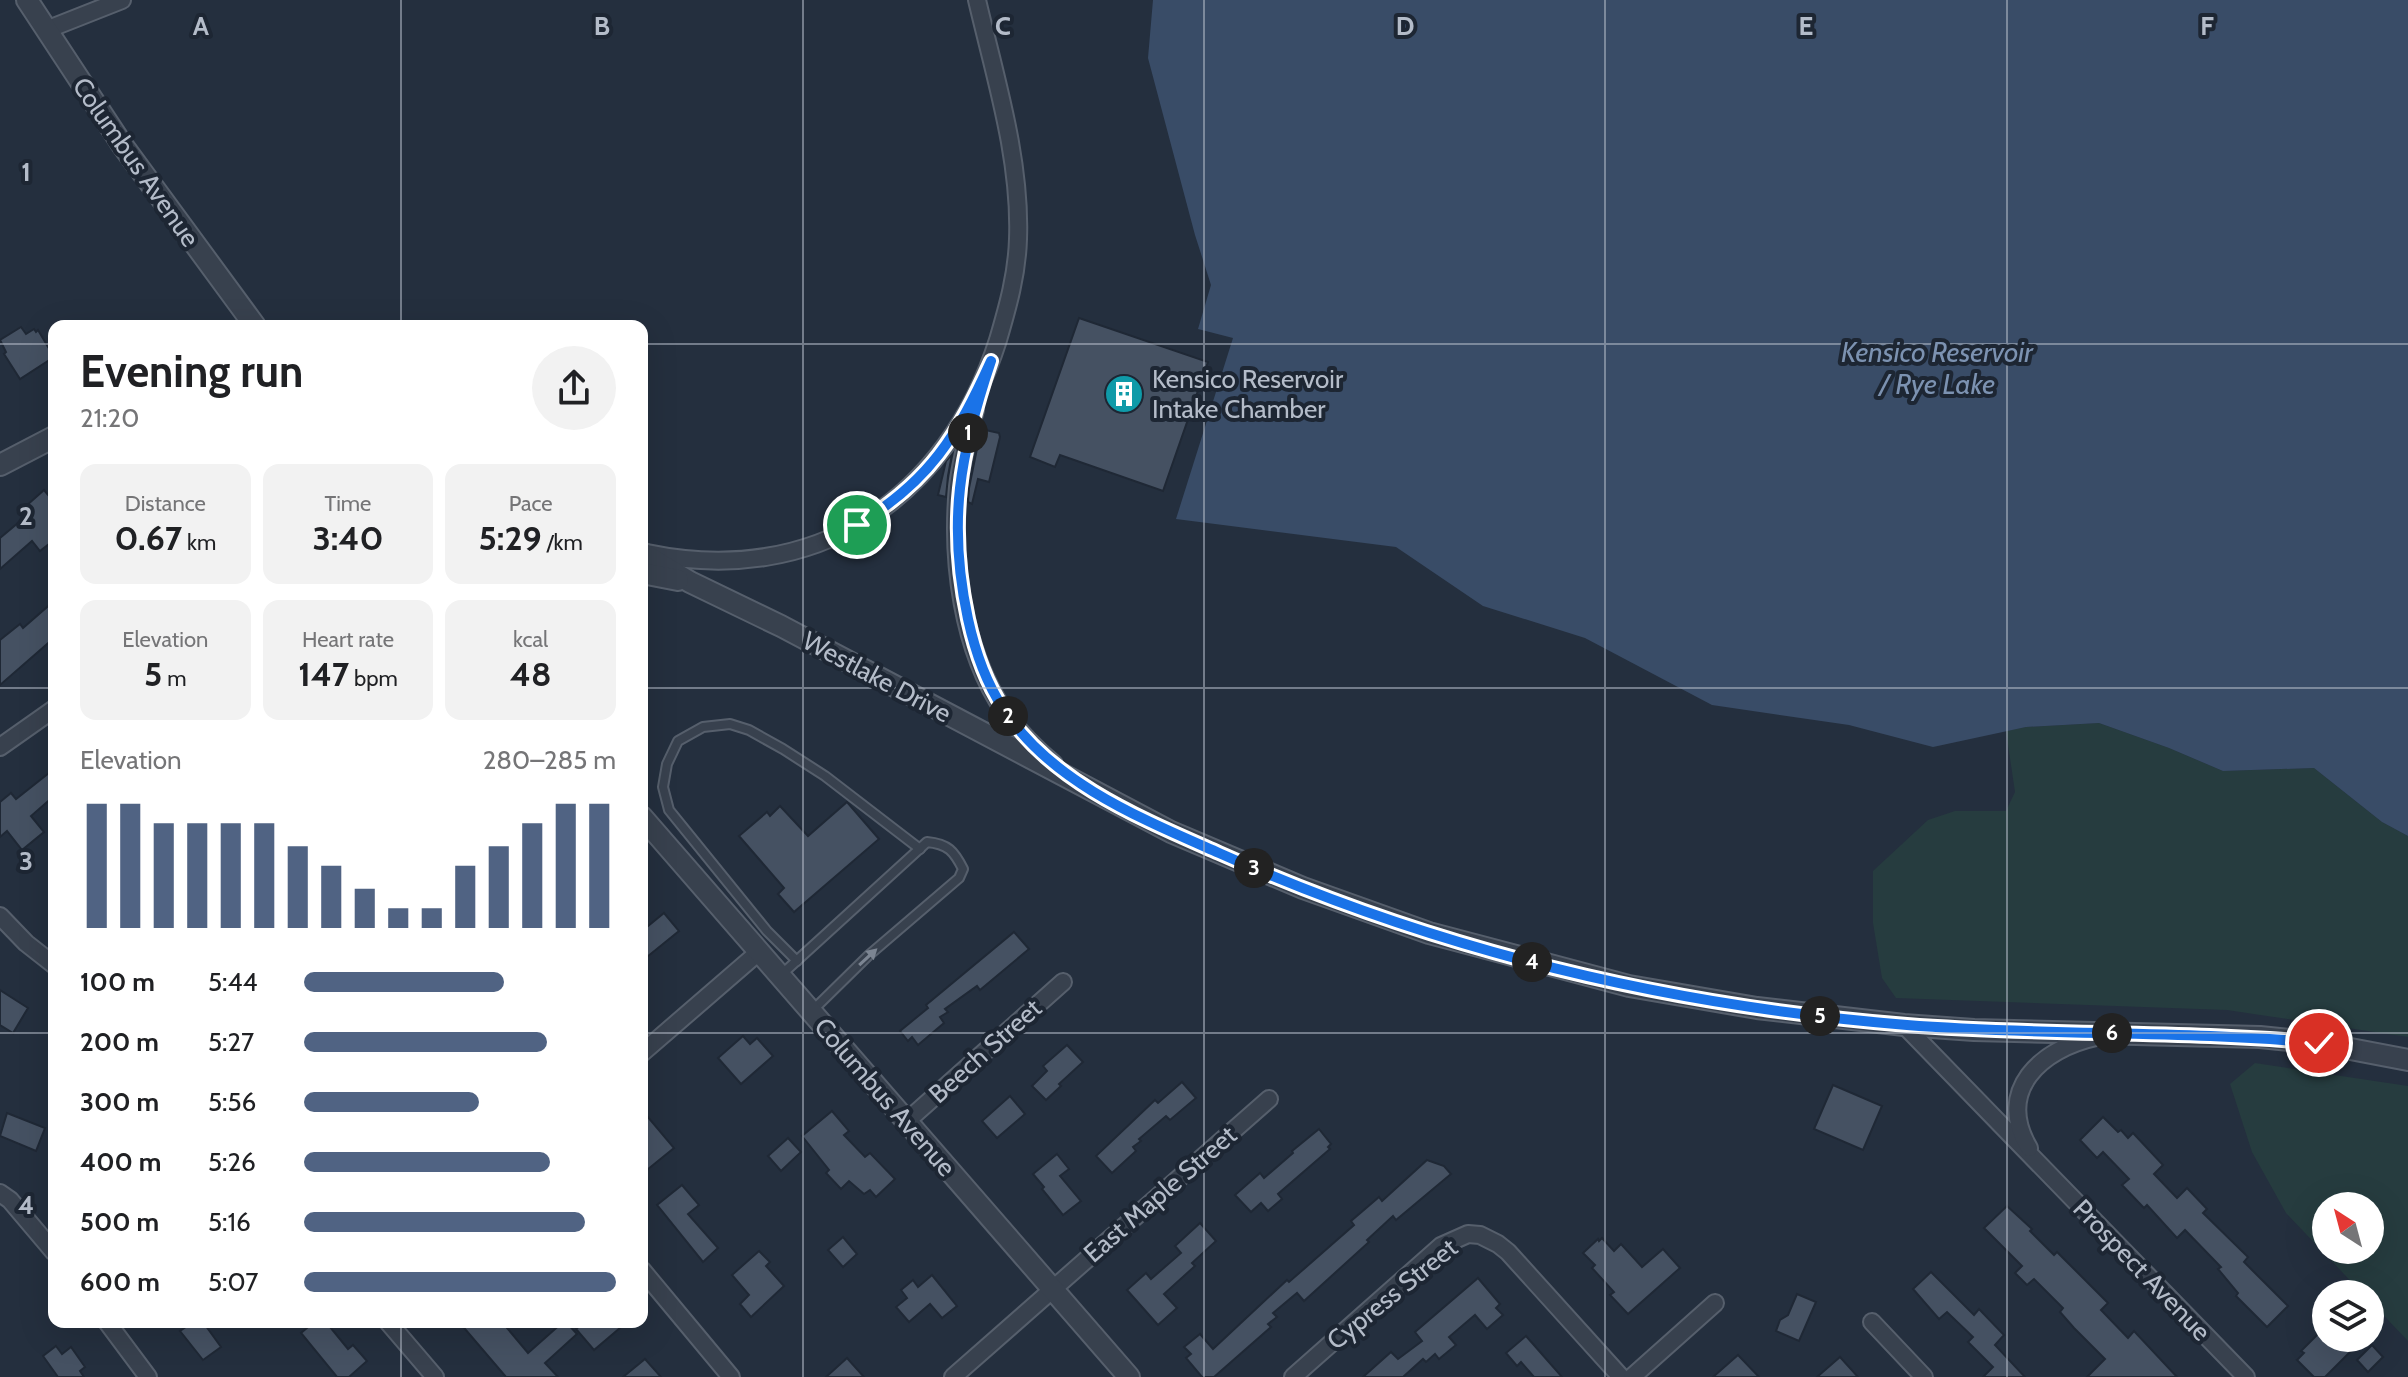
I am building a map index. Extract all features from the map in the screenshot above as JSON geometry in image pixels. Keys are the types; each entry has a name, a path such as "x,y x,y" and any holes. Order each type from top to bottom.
{"street":[{"name":"Columbus Avenue","path":"27,0 123,146 248,320"},
{"path":"46,30 122,0"},
{"path":"969,0 979,7"},
{"name":"Westlake Drive","path":"979,7 1012,158 1018,224 1015,278 972,421 959,486 956,524 958,562 973,642 986,679 1004,710 1026,739 1053,764 1106,797"},
{"name":"Westlake Drive","path":"648,553 712,562 750,560 822,541 857,525 890,505 923,475 950,439 991,361"},
{"path":"0,465 48,440"},
{"path":"648,556 690,582"},
{"path":"648,574 690,582"},
{"name":"Westlake Drive","path":"690,582 781,626 1171,832 1303,888 1429,933 1566,972 1692,998 1904,1025 2260,1037 2319,1043 2408,1060"},
{"path":"0,747 48,713"},
{"name":"Columbus Avenue","path":"648,824 1129,1377"},
{"path":"0,916 48,960"},
{"path":"648,1048 760,951"},
{"name":"Beech Street","path":"907,1121 1063,982"},
{"name":"Prospect Avenue","path":"1904,1025 2246,1377"},
{"name":"Prospect Avenue","path":"2038,1163 2020,1133 2017,1113 2020,1094 2028,1076 2040,1061 2058,1049 2081,1040 2117,1033"},
{"name":"East Maple Street","path":"953,1377 1269,1099"},
{"path":"0,1193 10,1200 48,1245"},
{"name":"Cypress Street","path":"1293,1377 1441,1246 1468,1234 1480,1235 1508,1252 1621,1377"},
{"path":"648,1277 731,1377"},
{"path":"1632,1377 1715,1303"},
{"path":"1872,1322 1924,1377"},
{"path":"111,1328 148,1377"},
{"path":"393,1328 435,1377"}],"lane":[{"path":"797,961 767,931 669,810 663,787 667,764 678,741 703,727 730,724 749,730 825,776 920,849"},
{"path":"781,975 927,842 944,844 955,853 963,869 959,878 869,955 811,1011"}],"green space":[{"path":"2099,723 2223,771 2314,768 2382,822 2408,836 2408,1037 2227,1010 1896,998 1882,978 1873,923 1873,871 1928,820 1955,811 2006,811 2015,792 2006,731"},
{"path":"2255,1063 2408,1086 2408,1341 2384,1316 2384,1280 2350,1280 2334,1264 2384,1264 2384,1192 2312,1192 2312,1240 2286,1213 2252,1152 2230,1084"}],"water":[{"name":"Kensico Reservoir / Rye Lake","path":"1153,0 2408,0 2408,836 2382,822 2314,768 2223,771 2099,723 2026,727 1933,747 1849,725 1712,705 1585,638 1483,606 1396,547 1176,519 1233,338 1198,329 1211,285 1148,58"}],"building":[{"name":"Kensico Reservoir Intake Chamber","path":"1079,318 1208,362 1163,491 1060,455 1055,467 1030,457"},
{"path":"21,327 26,334 38,330 48,347 48,361 20,379 4,354 6,352 0,340"},
{"path":"981,429 999,433 1000,437 989,482 978,479 972,504 968,502 969,488"},
{"path":"952,454 946,497 938,495 946,461"},
{"path":"44,490 48,495 48,545 40,551 32,541 0,569 0,538 31,512 26,506"},
{"path":"48,606 48,643 0,685 0,640 20,624 23,628"},
{"path":"48,774 48,801 31,816 44,832 22,850 7,831 0,837 0,802 11,793 16,799"},
{"path":"847,802 879,839 794,912 778,894 784,888 739,836 767,812 770,816 780,806 808,836"},
{"path":"664,913 679,931 648,956 648,926"},
{"path":"1014,932 1029,949 980,990 977,986 945,1009 948,1012 940,1017 944,1023 918,1045 912,1037 908,1041 900,1031 928,1008 926,1005"},
{"path":"0,990 28,1008 13,1033 0,1025"},
{"path":"743,1036 750,1044 757,1038 773,1056 741,1084 718,1058"},
{"path":"1067,1045 1083,1062 1046,1100 1032,1086 1047,1071 1043,1066"},
{"path":"1182,1082 1196,1098 1170,1120 1166,1116 1139,1139 1141,1141 1133,1147 1136,1151 1112,1173 1096,1156 1155,1100 1158,1103"},
{"path":"1833,1085 1882,1106 1863,1150 1814,1129"},
{"path":"1010,1096 1025,1114 997,1138 982,1121"},
{"path":"832,1111 849,1131 844,1135 865,1157 870,1153 895,1179 876,1197 870,1190 864,1194 849,1181 841,1189 826,1173 829,1170 802,1136"},
{"path":"7,1113 45,1128 36,1151 0,1136"},
{"path":"648,1117 674,1148 648,1169"},
{"path":"2103,1117 2128,1138 2133,1133 2163,1165 2154,1174 2177,1198 2187,1188 2207,1209 2203,1213 2248,1257 2244,1262 2288,1306 2267,1327 2236,1296 2238,1293 2218,1269 2221,1267 2185,1230 2177,1238 2147,1205 2144,1208 2122,1185 2129,1179 2103,1152 2097,1158 2080,1140"},
{"path":"1319,1129 1331,1144 1330,1149 1278,1194 1282,1199 1268,1211 1261,1203 1251,1212 1235,1195 1260,1173 1264,1178"},
{"path":"788,1138 801,1152 781,1171 768,1156"},
{"path":"1057,1154 1069,1169 1060,1176 1081,1201 1063,1215 1033,1174"},
{"path":"1427,1160 1444,1166 1451,1174 1396,1220 1393,1216 1304,1301 1297,1293 1273,1313 1277,1317 1268,1324 1271,1327 1214,1377 1202,1377 1186,1358 1191,1354 1184,1347 1200,1334 1213,1349 1287,1280 1289,1282 1354,1225 1351,1221 1379,1197 1382,1201"},
{"path":"682,1185 699,1205 688,1214 718,1248 703,1262 657,1205"},
{"path":"2007,1206 2054,1255 2057,1252 2108,1303 2101,1310 2128,1338 2134,1331 2177,1377 2087,1377 2105,1359 2074,1328 2060,1312 2063,1308 2034,1279 2027,1285 2015,1273 2022,1266 1984,1228"},
{"path":"1200,1223 1216,1241 1192,1263 1195,1266 1164,1294 1177,1308 1158,1325 1127,1290 1146,1273 1151,1279 1181,1253 1175,1246"},
{"path":"843,1237 857,1254 843,1267 828,1250"},
{"path":"1602,1238 1614,1251 1621,1244 1642,1267 1663,1249 1680,1268 1628,1314 1610,1295 1614,1292 1583,1253"},
{"path":"759,1251 770,1262 766,1266 784,1286 751,1317 740,1304 749,1295 732,1275"},
{"path":"1931,1272 1974,1315 1979,1309 2004,1335 1995,1345 2025,1377 1983,1377 1993,1367 1968,1342 1973,1337 1947,1312 1939,1319 1913,1289"},
{"path":"932,1275 957,1306 942,1318 930,1304 909,1322 896,1307 907,1298 901,1290 913,1280 918,1287"},
{"path":"1478,1278 1500,1304 1496,1308 1503,1315 1487,1329 1475,1315 1449,1337 1456,1345 1439,1359 1435,1354 1426,1362 1423,1359 1403,1377 1363,1377 1391,1352 1398,1359 1422,1341 1415,1332"},
{"path":"1797,1294 1816,1302 1799,1341 1776,1331 1780,1320 1788,1315"},
{"path":"184,1328 207,1328 221,1347 203,1360 180,1331"},
{"path":"307,1328 331,1328 348,1349 353,1345 367,1361 349,1377 337,1377 301,1333"},
{"path":"464,1328 507,1328 528,1353 556,1328 572,1328 577,1334 545,1363 558,1377 506,1377"},
{"path":"577,1328 620,1328 594,1350"},
{"path":"1526,1336 1562,1377 1534,1377 1521,1362 1517,1366 1506,1353"},
{"path":"2312,1340 2312,1352 2350,1352 2325,1377 2314,1377 2297,1360 2304,1353 2301,1351"},
{"path":"56,1346 62,1354 71,1347 85,1367 80,1371 84,1377 58,1377 43,1356"},
{"path":"2365,1352 2378,1352 2383,1357 2368,1372 2357,1360"},
{"path":"1738,1355 1759,1377 1713,1377"},
{"path":"1840,1357 1858,1377 1817,1377"},
{"path":"847,1358 864,1377 826,1377"},
{"path":"645,1359 661,1377 623,1377"}],"place":[{"name":"Kensico Reservoir Intake Chamber","path":"1124,394"}],"route":[{"path":"857,525 890,505 923,475 950,439 991,361 965,447 956,524 964,602 986,679 1026,739 1053,764 1171,832 1303,888 1429,933 1566,972 1692,998 1904,1025 1974,1030 2260,1037 2319,1043"}]}
